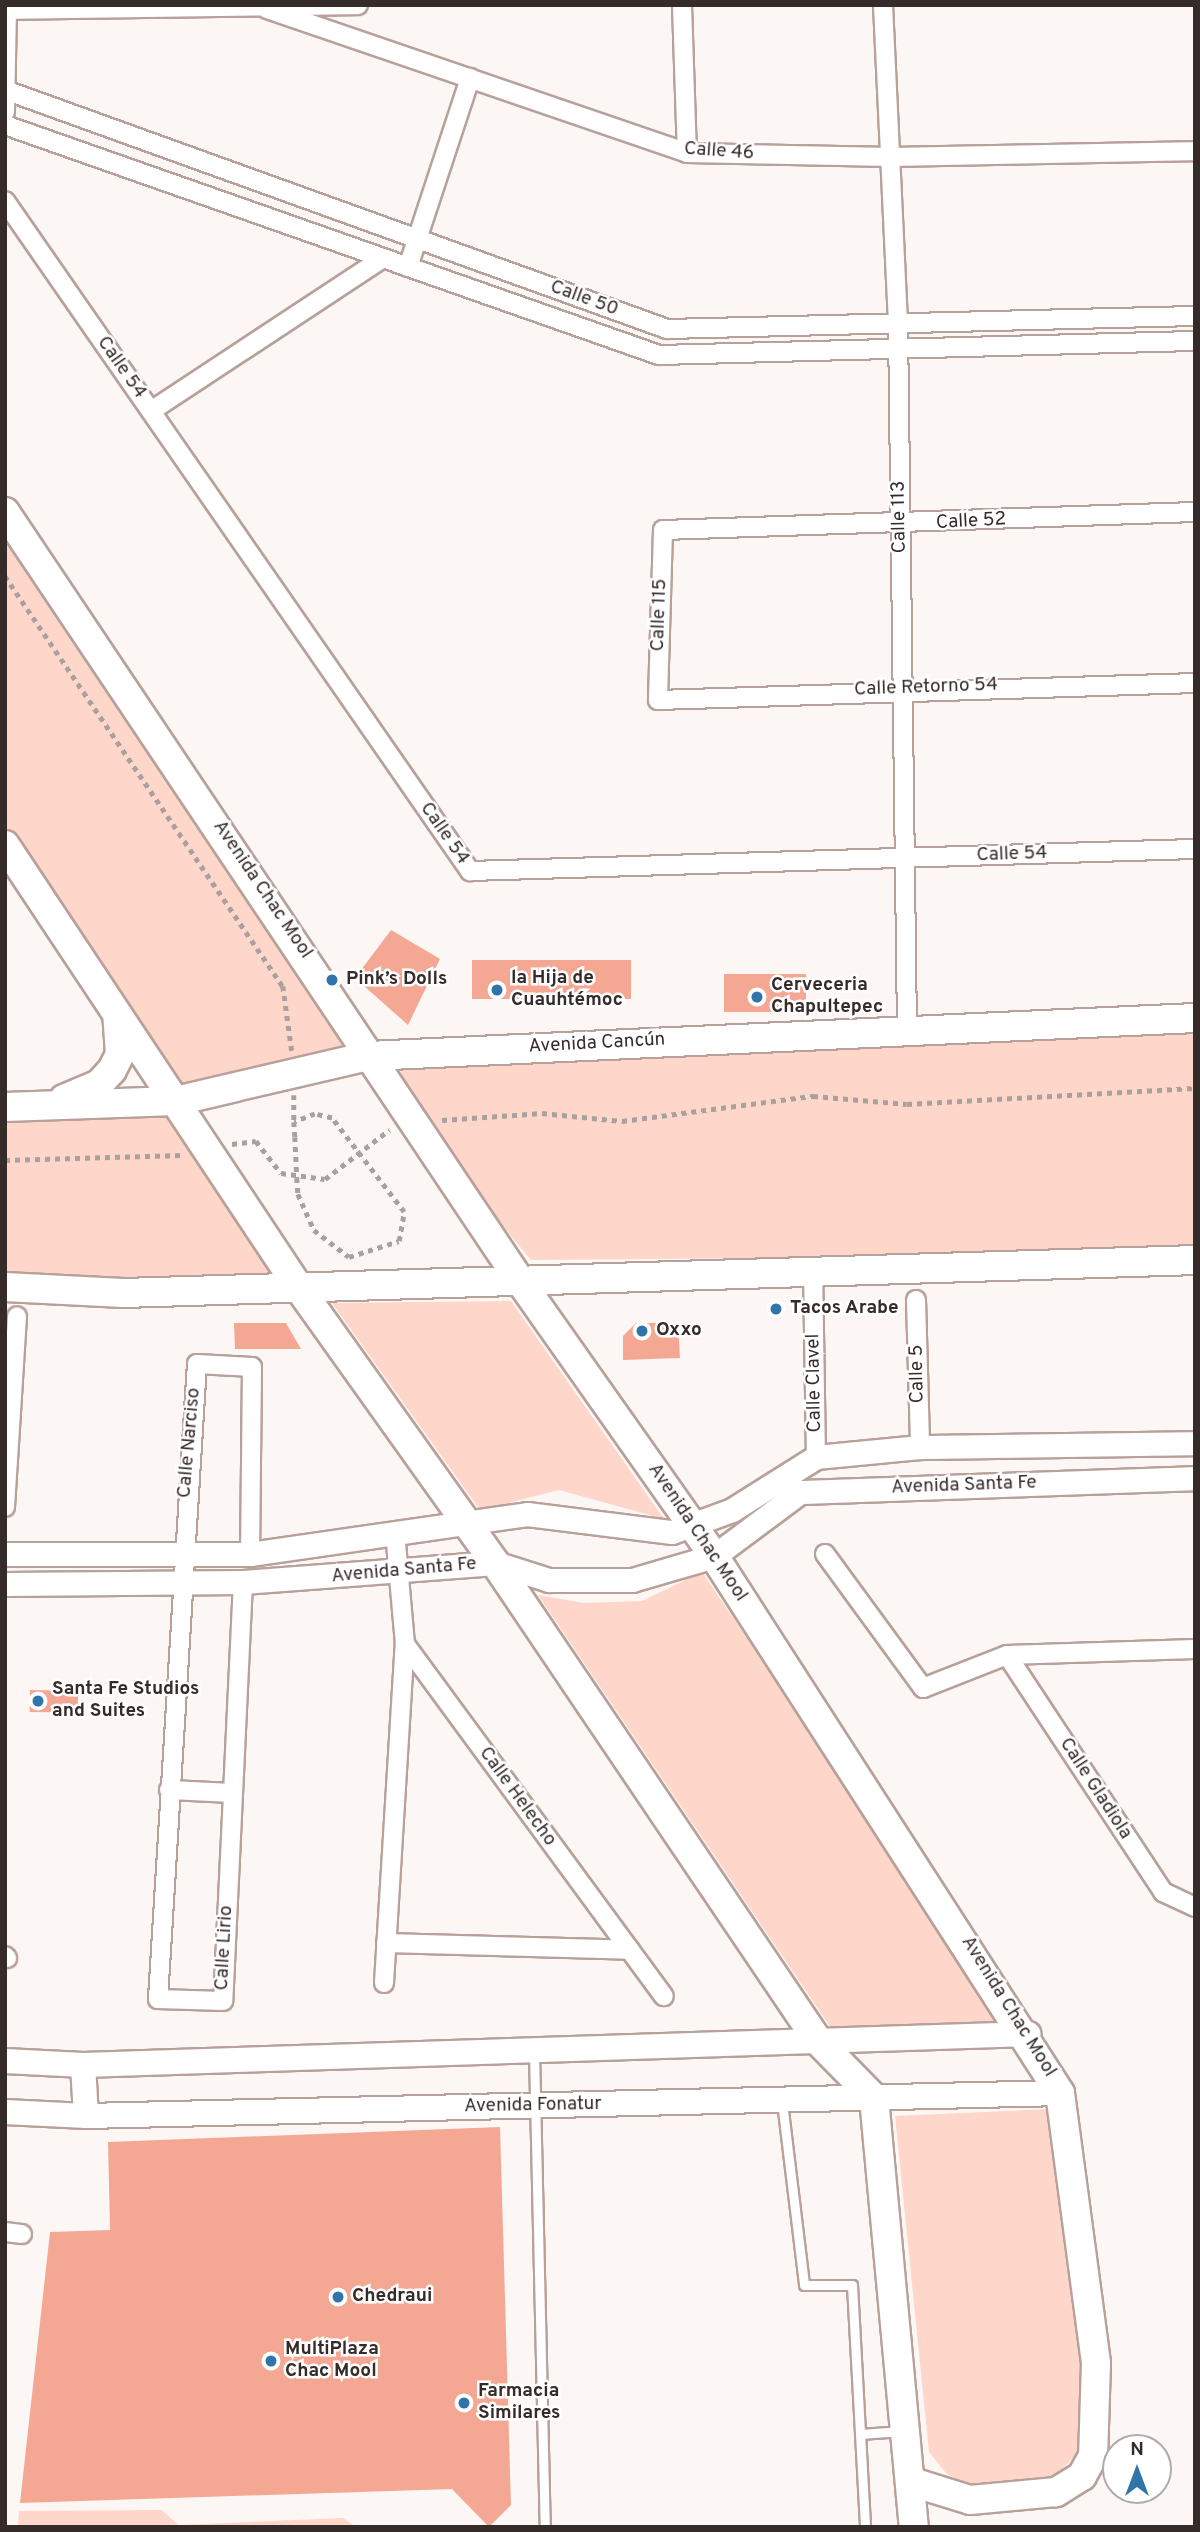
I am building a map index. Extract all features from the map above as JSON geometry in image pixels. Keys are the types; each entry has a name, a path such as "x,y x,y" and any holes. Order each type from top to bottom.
{"main road":[{"name":"Avenida Chac Mool","path":"5,512 335,997 368,1056 536,1288 1028,2034 1060,2093 1096,2363 1093,2456 1082,2476 1056,2492 970,2500 912,2482"},
{"path":"5,845 299,1287 495,1563 818,2041 874,2098 912,2482 914,2527"},
{"path":"48,1106 99,1084 112,1070 120,1054 117,1012"},
{"name":"Avenida Cancún","path":"5,1107 176,1101 293,1071 368,1056 1195,1018"},
{"path":"5,1287 124,1293 299,1287 536,1288 813,1268 1195,1260"},
{"path":"5,2061 83,2065 1028,2034"},
{"path":"83,2065 86,2116"},
{"name":"Avenida Fonatur","path":"5,2112 86,2116 1060,2093"}],"street":[{"path":"5,112 7,7 267,9 358,5"},
{"path":"682,5 687,153"},
{"name":"Calle 113","path":"883,5 898,324 907,1030"},
{"name":"Calle 46","path":"267,9 687,153 891,158 1195,151"},
{"path":"408,267 470,78"},
{"name":"Calle 50","path":"7,90 667,329 1195,316"},
{"name":"Calle 50","path":"5,125 659,355 898,352 1195,341"},
{"name":"Calle 54","path":"5,201 470,871 1195,849"},
{"path":"151,411 383,258"},
{"name":"Calle 52","path":"663,530 901,525 1195,512"},
{"name":"Calle 115","path":"658,700 663,530"},
{"name":"Calle Retorno 54","path":"658,700 902,687 1195,682"},
{"name":"Calle Clavel","path":"813,1268 816,1457"},
{"name":"Calle 5","path":"916,1300 920,1447"},
{"path":"5,1507 17,1316"},
{"name":"Calle Narciso","path":"180,1555 197,1364 252,1367 250,1554"},
{"name":"Avenida Santa Fe","path":"5,1554 250,1554 465,1521 564,1514 639,1529 692,1526 732,1510 816,1457 920,1447 1195,1443"},
{"name":"Avenida Santa Fe","path":"5,1584 243,1583 495,1563 549,1580 588,1583 632,1580 714,1556 800,1492 1195,1478"},
{"path":"384,1983 405,1644 402,1571 395,1532"},
{"path":"825,1554 917,1685 931,1686 1007,1655 1195,1649"},
{"name":"Calle Lirio","path":"180,1555 158,1999 223,2001 243,1583"},
{"name":"Calle Helecho","path":"405,1644 664,1996"},
{"name":"Calle Gladiola","path":"1007,1655 1163,1892 1195,1907"},
{"path":"169,1790 233,1793"},
{"path":"387,1942 630,1950"}],"lane":[{"path":"534,2050 545,2527"},
{"path":"782,2100 804,2285 852,2286 865,2527"},
{"path":"860,2434 907,2430"}],"path":[{"path":"5,576 283,986 293,1071 296,1178 314,1230 349,1257 374,1253 399,1241 404,1213 362,1151 332,1118 315,1114 295,1122"},
{"path":"5,1160 208,1151 256,1141 281,1173 296,1178 325,1179 395,1126 417,1122 542,1113 622,1121 813,1096 907,1104 1195,1088"}],"shaded area":[{"path":"5,522 350,1043 293,1071 180,1091 5,835"},
{"path":"1195,1032 1195,1254 531,1260 417,1122 400,1068"},
{"path":"5,1111 173,1111 208,1151 270,1274 5,1287"},
{"path":"511,1301 664,1519 559,1490 480,1510 332,1303"},
{"path":"702,1572 1000,2010 995,2025 833,2031 538,1595 584,1603 642,1601"},
{"path":"1050,2109 1085,2358 1083,2447 1051,2481 972,2488 946,2473 929,2452 895,2116"},
{"path":"162,2510 178,2525 343,2518 356,2527 18,2527 19,2511"}],"building":[{"path":"391,930 440,959 408,1025 355,978"},
{"path":"472,960 631,960 631,999 472,999"},
{"path":"724,974 806,974 806,1012 724,1012"},
{"path":"234,1323 286,1323 301,1349 235,1349"},
{"path":"636,1323 678,1323 680,1358 623,1360 623,1336"},
{"path":"30,1690 78,1691 78,1713 30,1712"},
{"name":"MultiPlaza Chac Mool","path":"500,2127 511,2505 489,2527 452,2489 20,2503 50,2232 110,2230 108,2142"}],"place":[{"name":"Pink’s Dolls","path":"332,980"},
{"name":"la Hija de Cuauhtémoc","path":"497,990"},
{"name":"Cerveceria Chapultepec","path":"757,997"},
{"name":"Tacos Arabe","path":"776,1309"},
{"name":"Oxxo","path":"642,1331"},
{"name":"Santa Fe Studios and Suites","path":"38,1701"},
{"name":"Chedraui","path":"338,2297"},
{"name":"MultiPlaza Chac Mool","path":"271,2361"},
{"name":"Farmacia Similares","path":"464,2403"}]}
